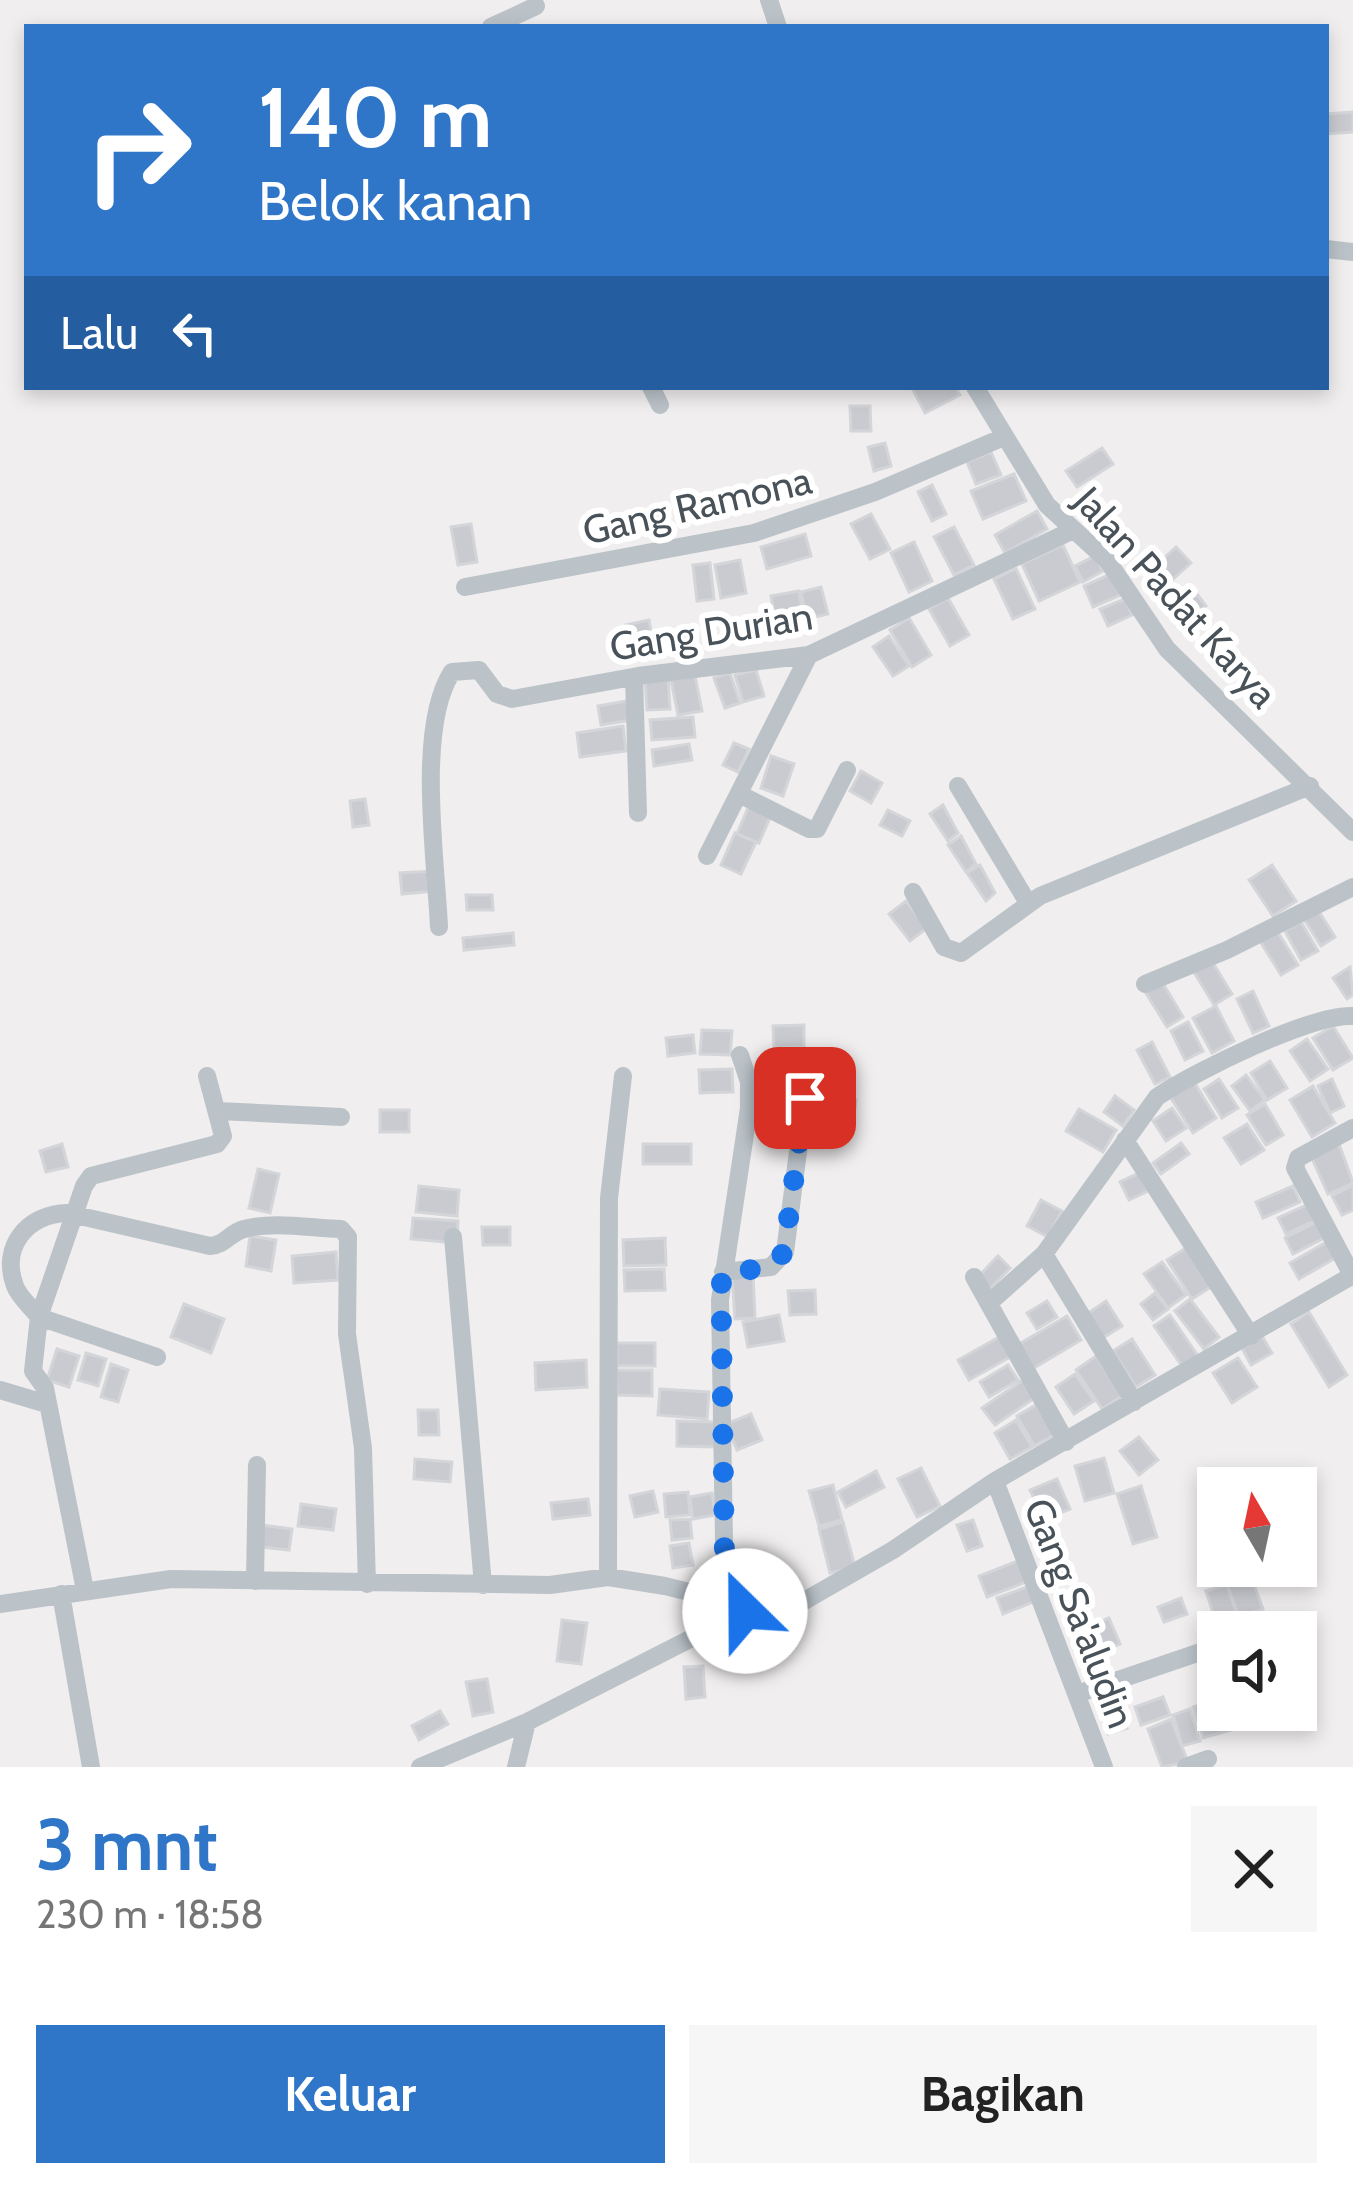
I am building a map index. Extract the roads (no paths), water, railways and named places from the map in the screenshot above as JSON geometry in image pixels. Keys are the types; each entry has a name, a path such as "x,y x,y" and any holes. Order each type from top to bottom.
{"street":[{"path":"497,24 536,6"},
{"name":"Jalan Padat Karya","path":"977,390 1047,505 1107,560 1167,649 1353,832"},
{"name":"Gang Ramona","path":"465,587 754,533 875,492 1004,437"},
{"name":"Gang Durian","path":"439,927 432,757 442,687 452,672 479,670 494,691 507,698 634,676 809,655 1071,531"},
{"path":"707,856 809,655"},
{"path":"634,676 638,813"},
{"path":"739,794 809,830 818,830 847,770"},
{"path":"913,892 944,947 954,954 968,949 1028,903 1310,786"},
{"path":"958,787 1028,903"},
{"path":"1145,984 1227,950 1353,887"},
{"path":"989,1304 1044,1254 1157,1097 1183,1079 1288,1034 1353,1016"},
{"path":"725,1601 720,1300 749,1108 746,1068 740,1055"},
{"path":"723,1273 772,1267 784,1252 809,1059"},
{"path":"85,1591 45,1388 33,1371 39,1317 91,1176 217,1144 224,1136 207,1076"},
{"path":"608,1577 609,1221 623,1076"},
{"path":"218,1111 340,1117"},
{"path":"420,1767 527,1722 745,1611 792,1608 812,1600 995,1481 1353,1275 1295,1163 1353,1128"},
{"path":"1125,1140 1251,1336"},
{"path":"157,1357 39,1317 15,1288 11,1263 17,1239 33,1220 46,1214 74,1215 211,1246 256,1227 341,1229 348,1237 347,1334 363,1448 367,1584"},
{"path":"454,1237 483,1585"},
{"path":"1044,1254 1134,1402"},
{"path":"974,1277 1066,1442"},
{"path":"0,1390 47,1404"},
{"path":"255,1581 257,1465"},
{"name":"Gang Sa'aludin","path":"995,1481 1104,1767"},
{"path":"0,1604 171,1579 550,1585 608,1577 725,1601 745,1611"},
{"path":"62,1594 91,1767"},
{"path":"1077,1694 1197,1653"},
{"path":"516,1767 527,1722"},
{"path":"1186,1767 1208,1759"}]}
